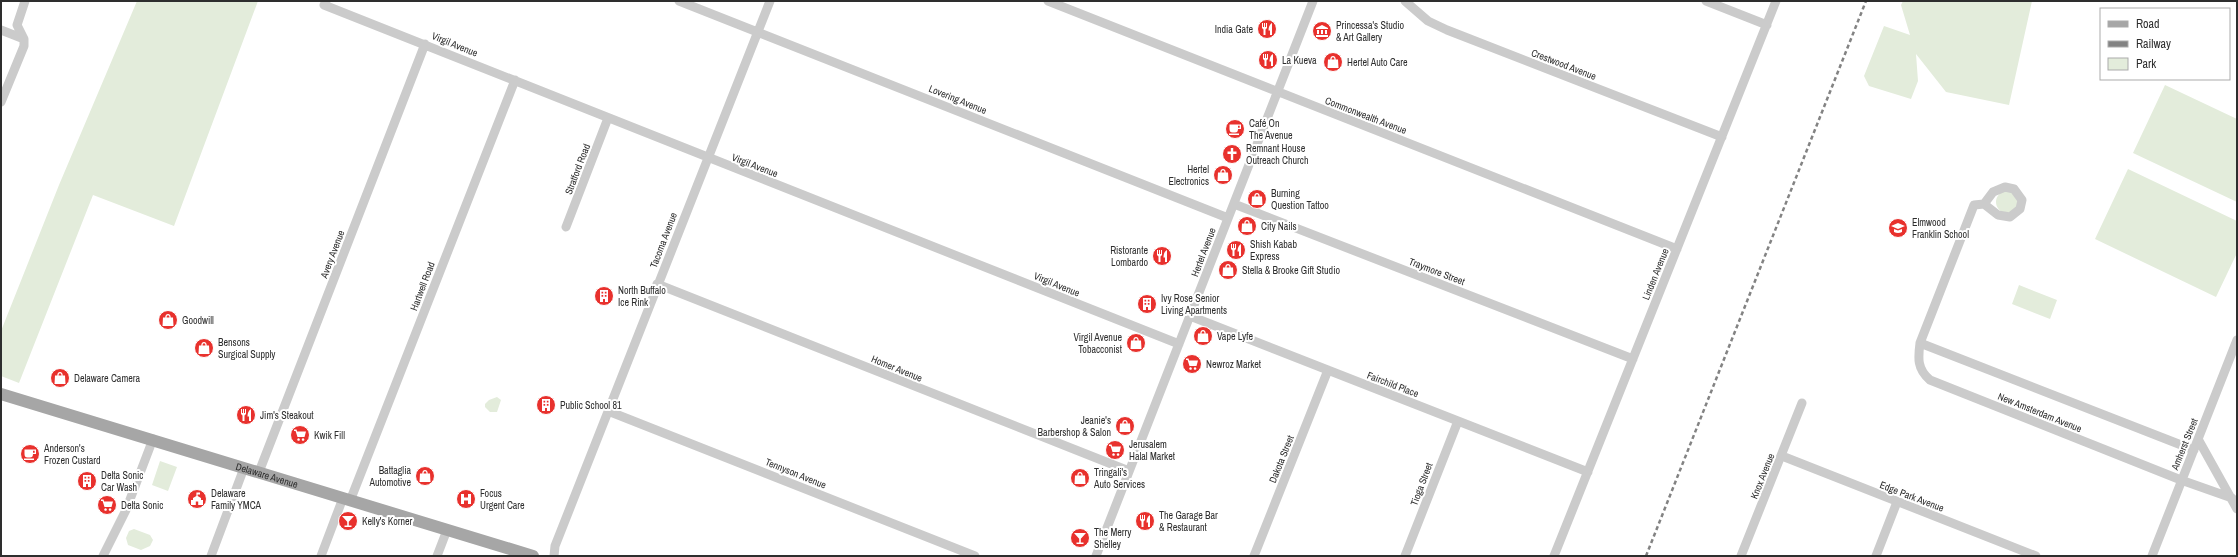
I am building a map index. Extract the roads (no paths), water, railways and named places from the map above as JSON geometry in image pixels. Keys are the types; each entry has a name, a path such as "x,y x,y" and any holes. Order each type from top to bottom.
{"main road":[{"name":"Delaware Avenue","path":"1,394 153,439 533,556"}],"street":[{"path":"1,102 24,46 24,39 17,25 25,1"},
{"name":"Lovering Avenue","path":"679,1 1228,218"},
{"name":"Tacoma Avenue","path":"554,556 555,546 770,1"},
{"name":"Commonwealth Avenue","path":"1048,1 1677,249"},
{"name":"Hertel Avenue","path":"1096,556 1313,1"},
{"name":"Crestwood Avenue","path":"1404,1 1428,21 1447,30 1722,137"},
{"path":"1706,1 1767,25"},
{"name":"Linden Avenue","path":"1554,556 1776,1"},
{"name":"Virgil Avenue","path":"325,3 707,158 1179,344"},
{"path":"1,30 24,39"},
{"name":"Avery Avenue","path":"259,472 425,44"},
{"name":"Hartwell Road","path":"321,556 346,499 515,80"},
{"name":"Stratford Road","path":"566,227 608,118"},
{"name":"Traymore Street","path":"1234,204 1633,359"},
{"name":"New Amsterdam Avenue","path":"1984,204 1974,206 1920,343 1918,361 1922,374 1930,380 2181,480 2232,498"},
{"name":"Homer Avenue","path":"658,284 1129,471"},
{"name":"Fairchild Place","path":"1190,316 1588,472"},
{"name":"Amherst Street","path":"2152,556 2237,340"},
{"name":"New Amsterdam Avenue","path":"1920,343 2194,450"},
{"name":"Dakota Street","path":"1254,556 1328,370"},
{"name":"Knox Avenue","path":"1741,556 1802,403"},
{"name":"Tennyson Avenue","path":"608,411 975,556"},
{"name":"Tioga Street","path":"1405,556 1458,421"},
{"path":"103,556 126,510 153,439"},
{"path":"2198,439 2237,509"},
{"name":"Edge Park Avenue","path":"1782,456 2036,556"},
{"path":"211,556 244,468"},
{"path":"1876,556 1897,502"},
{"path":"437,556 447,530"},
{"path":"2009,556 2012,547"}],"railway":[{"path":"1646,556 1866,1"}],"place":[{"name":"India Gate","path":"1267,29"},
{"name":"Princessa's Studio & Art Gallery","path":"1322,31"},
{"name":"La Kueva","path":"1268,60"},
{"name":"Hertel Auto Care","path":"1333,62"},
{"name":"Café On The Avenue","path":"1235,129"},
{"name":"Remnant House Outreach Church","path":"1232,154"},
{"name":"Hertel Electronics","path":"1223,175"},
{"name":"Burning Question Tattoo","path":"1257,199"},
{"name":"City Nails","path":"1247,226"},
{"name":"Elmwood Franklin School","path":"1898,228"},
{"name":"Shish Kabab Express","path":"1236,250"},
{"name":"Ristorante Lombardo","path":"1162,256"},
{"name":"Stella & Brooke Gift Studio","path":"1228,270"},
{"name":"North Buffalo Ice Rink","path":"604,296"},
{"name":"Ivy Rose Senior Living Apartments","path":"1147,304"},
{"name":"Goodwill","path":"168,320"},
{"name":"Vape Lyfe","path":"1203,336"},
{"name":"Virgil Avenue Tobacconist","path":"1136,343"},
{"name":"Bensons Surgical Supply","path":"204,348"},
{"name":"Newroz Market","path":"1192,364"},
{"name":"Delaware Camera","path":"60,378"},
{"name":"Public School 81","path":"546,405"},
{"name":"Jim's Steakout","path":"246,415"},
{"name":"Jeanie's Barbershop & Salon","path":"1125,426"},
{"name":"Kwik Fill","path":"300,435"},
{"name":"Jerusalem Halal Market","path":"1115,450"},
{"name":"Anderson's Frozen Custard","path":"30,454"},
{"name":"Battaglia Automotive","path":"425,476"},
{"name":"Tringali's Auto Services","path":"1080,478"},
{"name":"Delta Sonic Car Wash","path":"87,481"},
{"name":"Delaware Family YMCA","path":"197,499"},
{"name":"Focus Urgent Care","path":"466,499"},
{"name":"Delta Sonic","path":"107,505"},
{"name":"Kelly's Korner","path":"348,521"},
{"name":"The Garage Bar & Restaurant","path":"1145,521"},
{"name":"The Merry Shelley","path":"1080,538"}]}
